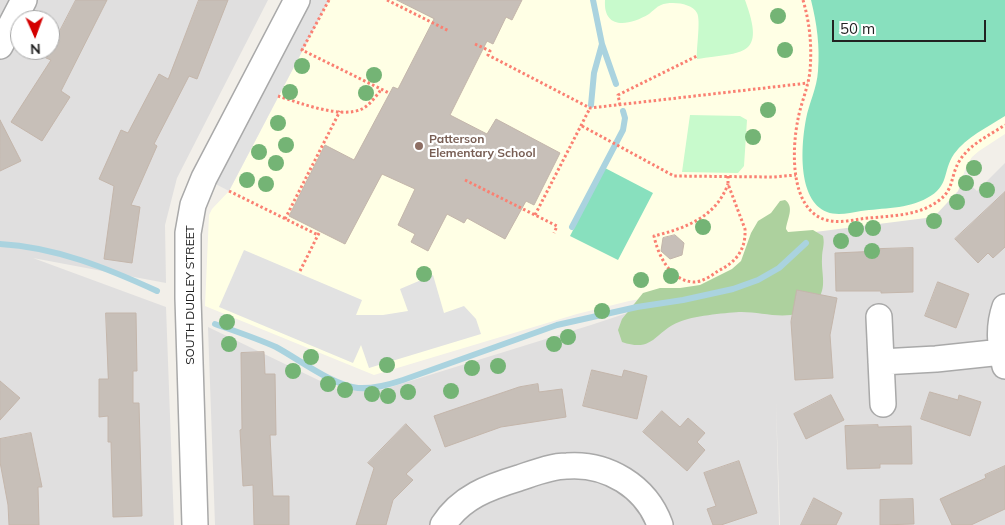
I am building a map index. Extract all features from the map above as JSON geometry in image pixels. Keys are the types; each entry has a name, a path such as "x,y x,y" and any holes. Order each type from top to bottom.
{"street":[{"path":"0,46 24,0"},
{"name":"SOUTH DUDLEY STREET","path":"195,525 188,298 188,233 190,219 196,196 204,178 296,0"},
{"path":"881,362 936,359 1003,359 1000,327 1005,307"},
{"path":"879,317 882,404"},
{"path":"443,525 456,509 480,492 544,470 567,466 599,469 623,480 643,495 651,506 660,525"}],"path":[{"path":"328,0 302,50 389,93"},
{"path":"387,0 449,31"},
{"path":"803,0 810,33 808,83 798,117 796,134 796,175 799,190 805,204 818,216 826,220 850,221 910,213 932,205 948,192 961,159 974,146 1005,125"},
{"path":"475,44 490,51 488,55 590,108 808,83"},
{"path":"620,105 618,95 697,56"},
{"path":"278,96 322,109 356,111 364,108 381,90"},
{"path":"535,215 590,108"},
{"path":"286,219 340,111"},
{"path":"582,126 674,176 774,177 796,175"},
{"path":"728,176 728,184 724,195 708,213 678,230 654,236 657,250 667,266 675,275 683,280 695,282 705,279 737,259 743,248 746,237 745,229 728,184"},
{"path":"465,180 557,226 554,233"},
{"path":"229,191 318,236"},
{"path":"300,271 320,231"}],"shaded area":[{"path":"0,0 268,0 177,178 165,225 166,283 33,258 166,307 174,525 0,525"},
{"path":"297,0 329,0 229,191 204,178"},
{"path":"329,0 1005,0 1005,134 972,157 966,167 958,191 934,217 799,234 700,289 629,301 577,314 374,375 205,306 209,215 212,209 229,191"},
{"path":"1005,163 1005,525 780,525 776,401 779,525 215,525 208,327 337,389 378,391 700,289 799,234 958,191 963,178 977,191"},
{"path":"244,250 362,300 356,315 383,315 408,311 400,289 433,275 444,313 464,306 476,319 481,334 369,368 361,345 353,363 219,307"}],"green space":[{"path":"605,0 745,0 753,32 751,42 746,48 738,52 697,59 698,17 691,7 675,3 665,4 641,18 626,23 619,23 608,17 605,10"},
{"path":"811,0 1005,0 1005,116 959,148 950,161 939,189 920,202 839,214 827,212 817,206 810,196 803,171 803,143 806,119 816,83 819,62 818,35"},
{"path":"690,115 740,116 747,120 744,166 738,173 682,172"},
{"path":"605,168 653,193 618,260 570,236"},
{"path":"785,200 790,206 786,229 788,232 813,230 823,236 823,288 813,305 805,311 787,315 739,312 700,316 671,326 648,343 633,345 622,342 618,330 622,319 643,293 660,288 700,285 732,269 741,261 751,233 758,221 771,213 780,201"}],"building":[{"path":"76,0 107,0 61,91 70,97 42,141 11,122 51,60 60,60 60,31"},
{"path":"199,0 228,0 197,79 189,76 154,144 157,146 131,205 140,207 132,263 104,259 114,186 99,179 121,130 128,133 159,74 168,79"},
{"path":"397,0 522,0 512,20 506,17 493,44 487,41 450,115 487,134 496,119 560,153 534,205 526,201 505,239 467,218 464,223 447,214 428,251 411,242 415,234 398,225 415,189 382,174 345,244 289,216 325,145 354,160 393,87 398,89 434,19"},
{"path":"0,120 21,161 0,171"},
{"path":"1005,192 1005,247 993,258 988,253 978,263 955,239"},
{"path":"675,235 684,243 682,255 670,259 661,251 663,238"},
{"path":"913,248 913,292 836,291 835,253"},
{"path":"938,282 969,294 956,328 925,316"},
{"path":"797,290 837,298 830,335 833,378 795,380 791,322"},
{"path":"106,313 136,313 137,371 133,371 133,403 139,403 142,516 113,517 111,442 108,442 108,416 99,417 99,379 108,379"},
{"path":"264,352 265,374 275,374 276,435 270,435 273,496 289,496 289,525 254,525 253,485 243,486 240,430 242,429 241,353"},
{"path":"592,370 622,377 624,370 647,376 637,419 583,406"},
{"path":"0,381 20,398 0,420"},
{"path":"538,384 539,392 562,389 566,417 501,427 445,447 434,416 519,387"},
{"path":"930,392 958,400 959,395 981,402 970,436 921,419"},
{"path":"831,395 844,420 806,439 794,414"},
{"path":"662,411 680,427 688,418 705,433 697,442 705,450 687,471 643,432"},
{"path":"406,424 431,450 406,474 413,480 393,500 386,525 356,525 374,468 368,463"},
{"path":"878,425 878,427 911,426 912,464 880,464 880,468 847,469 845,426"},
{"path":"31,433 42,487 38,487 39,525 9,525 8,505 0,462 0,439"},
{"path":"739,461 757,513 721,525 713,525 707,509 716,506 704,473"},
{"path":"1005,466 1005,509 971,525 952,525 940,499 986,478 985,475"},
{"path":"814,498 842,513 836,525 801,525"},
{"path":"913,499 914,524 880,525 880,500"}],"waterway":[{"path":"593,0 602,44 616,84"},
{"path":"591,105 594,73 602,44"},
{"path":"572,227 623,130 625,118 623,111"},
{"path":"215,324 276,347 316,371 348,386 358,388 375,387 403,380 557,325 637,307 683,300 733,289 758,280 779,268 806,243"},
{"path":"0,244 41,249 61,254 119,274 157,291"}],"place":[{"name":"Patterson Elementary School","path":"419,146"}]}
